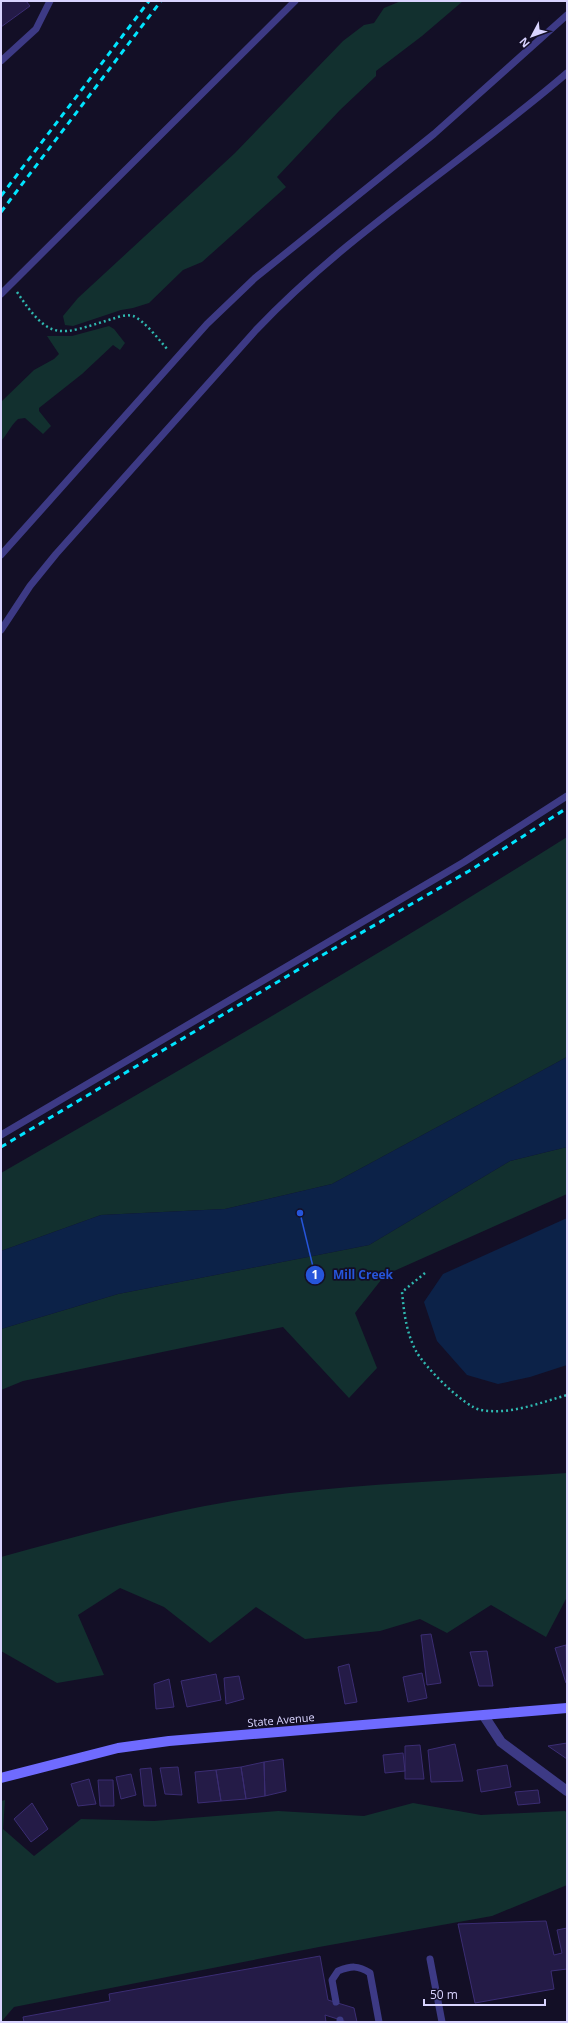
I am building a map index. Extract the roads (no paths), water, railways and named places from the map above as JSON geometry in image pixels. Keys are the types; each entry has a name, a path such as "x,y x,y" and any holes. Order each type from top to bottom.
{"main road":[{"name":"State Avenue","path":"1,1778 118,1748 169,1741 567,1708"}],"street":[{"path":"484,1716 500,1742 567,1791"}],"lane":[{"path":"1,61 36,29 50,1"},
{"path":"1,294 295,1"},
{"path":"1,555 176,358 207,324 240,292 439,129 567,15"},
{"path":"1,630 22,597 48,564 283,301 355,240 511,120 567,73"},
{"path":"1,1135 464,862 567,796"},
{"path":"430,1959 442,2022"},
{"path":"336,2002 332,1980 338,1970 350,1966 361,1967 370,1973 379,2022"}],"water":[{"path":"567,1057 567,1147 510,1161 369,1245 118,1294 1,1329 1,1251 101,1215 225,1209 332,1184"},
{"path":"567,1218 567,1365 530,1377 498,1384 467,1375 437,1341 424,1302 443,1274"}],"railway":[{"path":"1,196 149,1"},
{"path":"1,212 161,1"},
{"path":"1,1147 326,953 469,871 567,808"}],"place":[{"name":"Mill Creek","path":"300,1213"}]}
